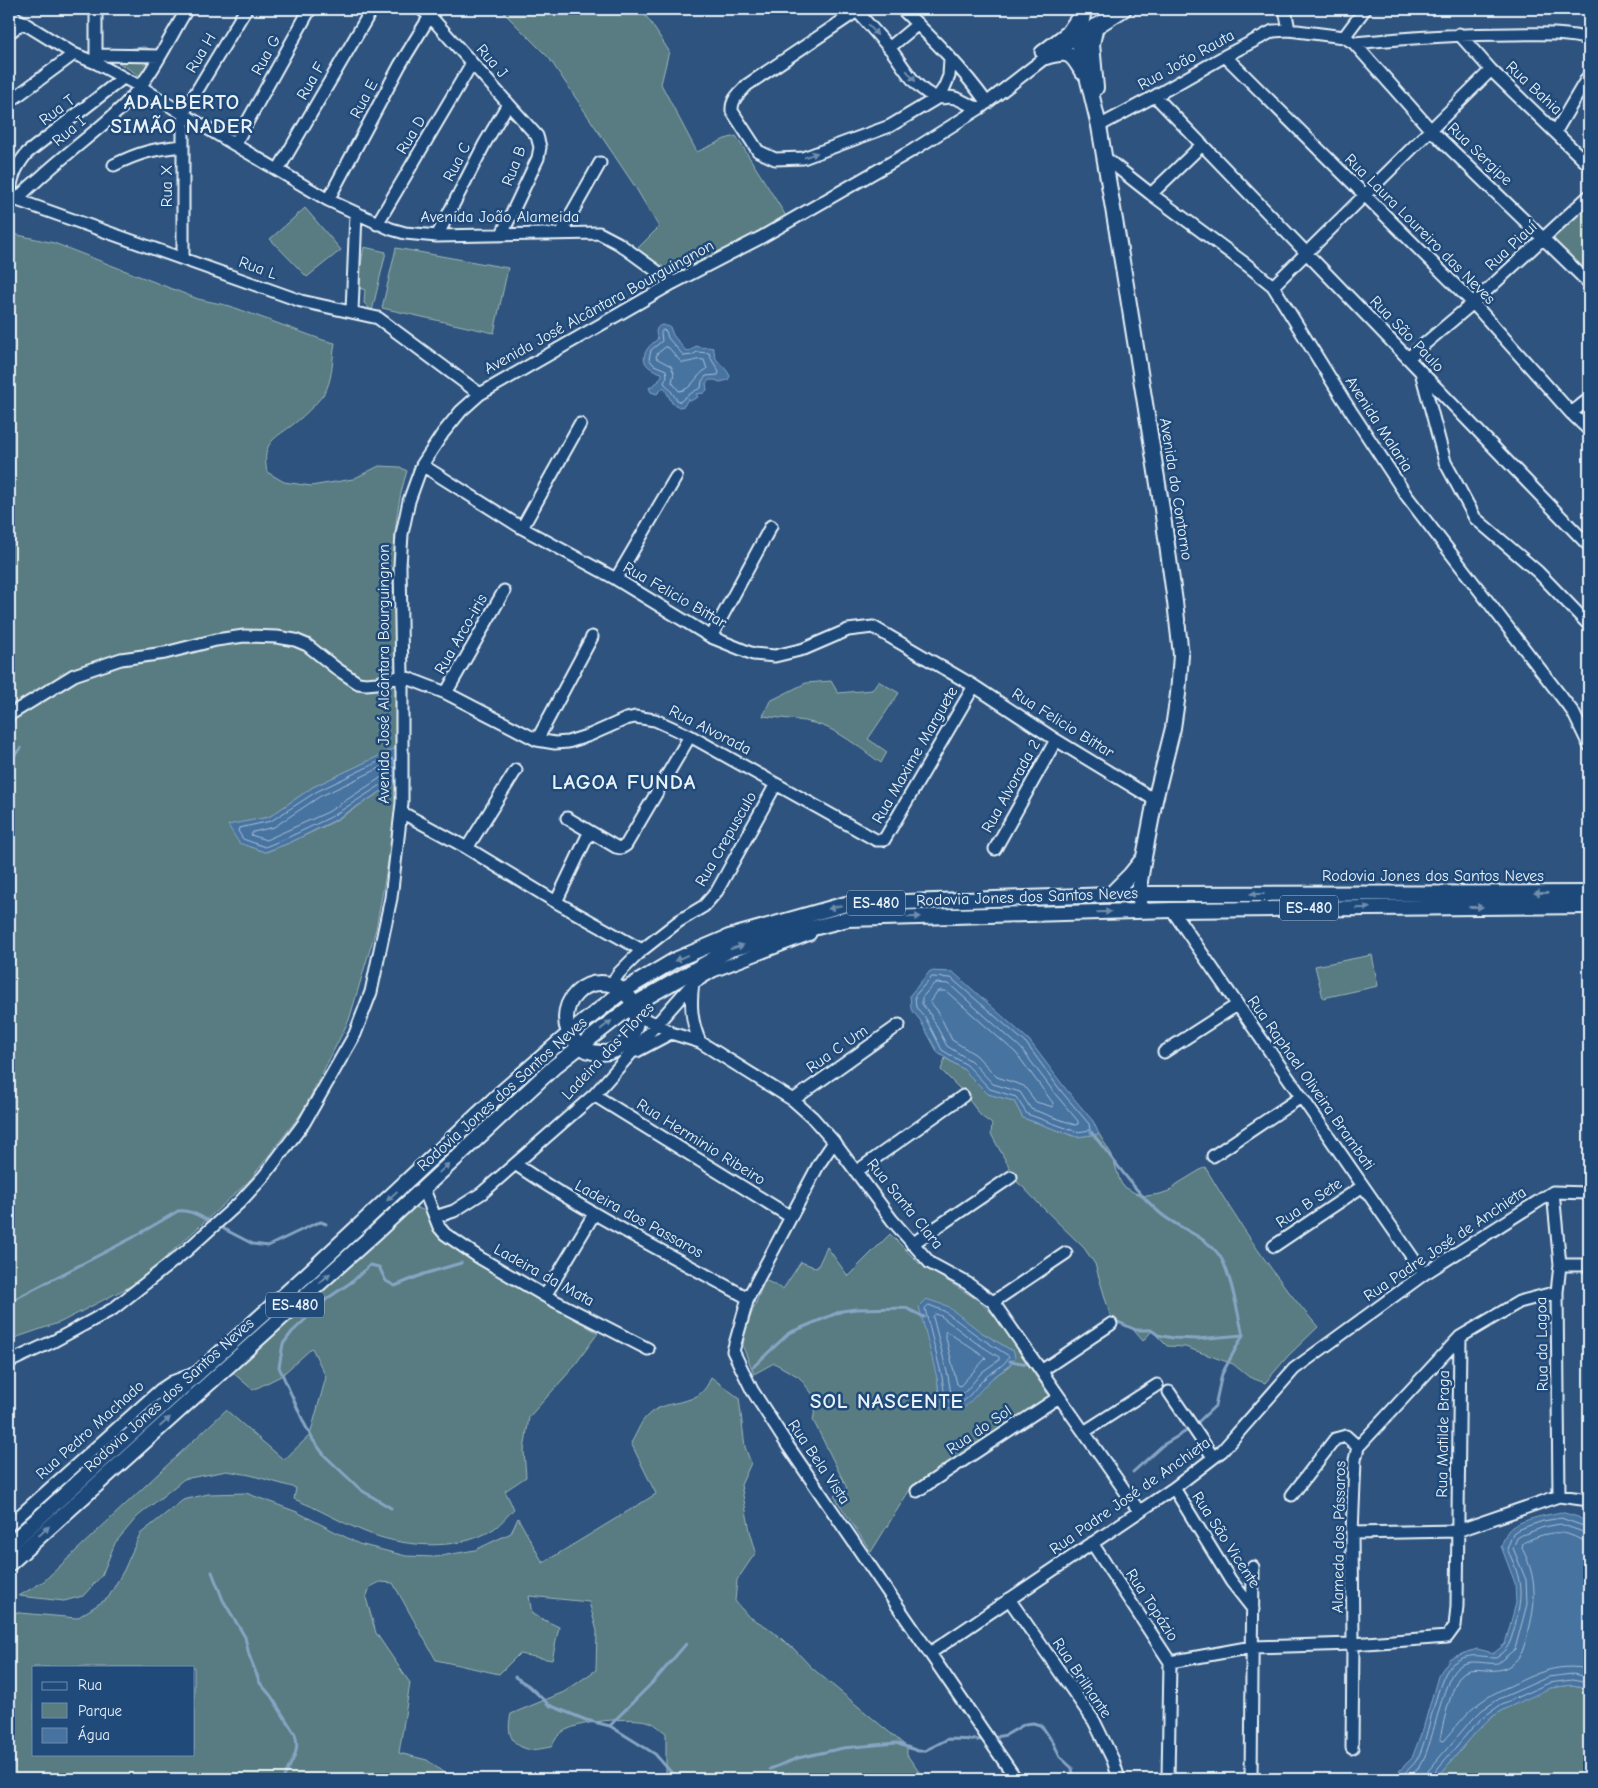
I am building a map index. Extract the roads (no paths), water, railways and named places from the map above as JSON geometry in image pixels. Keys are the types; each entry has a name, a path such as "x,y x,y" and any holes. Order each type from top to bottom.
{"main road":[{"name":"Avenida do Contorno","path":"1083,9 1079,38 1087,82 1099,126"},
{"name":"Avenida José Alcântara Bourguingnon","path":"1079,38 1124,9"},
{"name":"Avenida do Contorno","path":"1096,26 1092,44 1099,126 1162,510 1175,602 1180,655 1178,694 1173,728 1155,800 1144,857 1145,894 1141,911"},
{"path":"1046,57 1067,53 1075,58 1087,82"},
{"path":"1110,895 1130,876 1144,857"},
{"name":"Rodovia Jones dos Santos Neves","path":"9,1564 555,1066 580,1046 731,949 848,920 1452,900 1589,892"},
{"name":"Avenida do Contorno","path":"1145,894 1156,910"},
{"name":"Rodovia Jones dos Santos Neves","path":"9,1545 617,988 729,937 846,904 1145,894 1452,900 1589,906"},
{"path":"599,984 617,988 635,1010 635,1025 625,1051 602,1053 589,1051 580,1046 570,1033 567,1023 569,1005 575,995 588,986 599,984"}],"street":[{"path":"96,9 96,59 160,56"},
{"name":"Rua I","path":"13,200 118,112 141,86 187,9"},
{"name":"Rua H","path":"183,114 246,9"},
{"name":"Rua G","path":"235,144 310,9"},
{"name":"Rua F","path":"278,170 372,9"},
{"path":"902,9 950,59 980,104"},
{"name":"Avenida José Alcântara Bourguingnon","path":"9,1362 54,1342 113,1309 159,1274 210,1231 264,1176 304,1123 355,1034 371,992 391,898 401,812 402,676 400,566 402,534 409,502 422,465 443,433 480,394 673,283 760,238 913,150 957,122 1061,37 1083,9"},
{"path":"1285,9 1289,30"},
{"path":"1349,40 1365,9"},
{"path":"950,59 950,76 937,98 890,126 803,158 781,159 764,155 758,151 732,110 735,98 754,80 858,10 924,90 937,98 951,97 980,104"},
{"name":"Rua J","path":"426,12 537,136"},
{"name":"Rua E","path":"328,200 426,12"},
{"name":"Avenida João Alameida","path":"9,14 74,54 96,59 123,78 141,86 183,114 328,200 377,224 405,233 437,236 596,232 604,234 635,254 673,283"},
{"path":"9,33 23,22"},
{"path":"889,48 918,24"},
{"name":"Rua João Rauta","path":"1099,126 1273,31 1289,30 1349,40 1459,34 1556,34 1574,35 1589,39"},
{"name":"Rua Bahia","path":"1459,34 1491,70 1589,164"},
{"name":"Avenida José Alcântara Bourguingnon","path":"980,104 1046,57 1079,38"},
{"name":"Rua Sergipe","path":"1349,40 1430,129 1589,283"},
{"path":"9,102 74,54"},
{"name":"Rua Laura Loureiro das Neves","path":"1225,56 1473,303 1571,413 1589,430"},
{"name":"Rua D","path":"377,224 472,63"},
{"path":"1273,286 1491,70"},
{"path":"1556,131 1589,75"},
{"name":"Rua T","path":"13,200 13,175 17,165 27,153 123,78"},
{"name":"Rua São Paulo","path":"1155,96 1589,546"},
{"name":"Rua C","path":"437,236 485,143 508,104"},
{"name":"Rua X","path":"183,114 183,258"},
{"name":"Rua B","path":"502,234 538,158 540,147 537,136"},
{"path":"1151,194 1202,145"},
{"path":"114,165 135,154 160,148 183,146"},
{"name":"Avenida Malaria","path":"1104,157 1273,286 1343,400 1406,495 1573,712 1589,745"},
{"path":"561,232 600,163"},
{"name":"Rua Piauí","path":"1408,358 1473,303 1589,196"},
{"name":"Rua L","path":"13,200 301,300 378,318 480,394"},
{"path":"352,311 356,214"},
{"path":"1420,370 1445,462 1475,518 1538,572 1589,625"},
{"path":"1571,413 1589,399"},
{"path":"522,528 580,424"},
{"name":"Rua Felicio Bittar","path":"422,465 522,528 616,579 711,637 753,654 775,656 804,649 848,630 872,627 974,686 1056,740 1155,800"},
{"path":"616,579 676,476"},
{"path":"711,637 771,526"},
{"name":"Rua Arco-iris","path":"446,693 504,591"},
{"path":"9,715 74,676 97,666 122,659 165,653 216,640 244,636 277,637 301,642 314,649 337,669 358,683 376,683 402,676"},
{"path":"537,740 592,637"},
{"name":"Rua Alvorada","path":"402,676 446,693 537,740 555,743 578,740 626,719 635,717 655,720 690,736 876,840 884,840"},
{"name":"Rua Maxime Marguete","path":"884,840 974,686"},
{"path":"567,818 616,847 621,848 626,845 690,736"},
{"name":"Rua Alvorada 2","path":"995,848 1056,740"},
{"path":"468,848 516,770"},
{"name":"Rua Crepusculo","path":"617,988 618,973 642,950 679,921 704,906 718,891 776,784"},
{"path":"401,812 468,848 556,902 642,950"},
{"path":"556,902 590,833"},
{"name":"Rua Raphael Oliveira Brambati","path":"1172,910 1424,1274"},
{"name":"Ladeira das Flores","path":"435,1217 460,1208 482,1192 594,1095 625,1051 657,1024 693,983 713,971 848,920"},
{"path":"693,983 690,1003 692,1017 700,1042"},
{"path":"1164,1052 1237,1005"},
{"name":"Rua Santa Clara","path":"635,1010 671,1033 700,1042 793,1100 812,1117 834,1142 892,1220 930,1263 967,1283 993,1302 1139,1511"},
{"name":"Rua C Um","path":"793,1100 899,1025"},
{"path":"625,1051 671,1033"},
{"name":"Rua Herminio Ribeiro","path":"594,1095 791,1217"},
{"path":"856,1171 963,1096"},
{"path":"1213,1156 1301,1097"},
{"name":"Rua Bela Vista","path":"834,1142 819,1164 748,1298 733,1351 752,1390 1016,1779"},
{"name":"Ladeira dos Passaros","path":"516,1164 549,1187 594,1214 748,1298"},
{"path":"912,1244 1011,1177"},
{"name":"Rua B Sete","path":"1274,1246 1363,1186"},
{"path":"423,1187 435,1217"},
{"path":"1553,1192 1586,1193"},
{"name":"Rua Padre José de Anchieta","path":"930,1653 1174,1488 1222,1451 1294,1369 1424,1274 1553,1192"},
{"name":"Rua da Lagoa","path":"1553,1192 1560,1265 1557,1292 1559,1496"},
{"path":"545,1296 594,1214"},
{"name":"Ladeira da Mata","path":"435,1217 441,1230 458,1243 545,1296 648,1349"},
{"path":"993,1302 1066,1253"},
{"path":"1560,1265 1589,1265"},
{"name":"Alameda dos Pássaros","path":"1352,1748 1352,1533 1355,1460 1358,1447 1460,1337 1519,1302 1557,1292"},
{"path":"1041,1371 1111,1324"},
{"name":"Rua Matilde Braga","path":"1458,1531 1460,1337"},
{"name":"Rua Pedro Machado","path":"9,1525 160,1390 172,1382 201,1371"},
{"path":"1084,1432 1157,1385"},
{"path":"1169,1392 1213,1458"},
{"name":"Rua do Sol","path":"917,1491 1059,1396"},
{"path":"1292,1495 1335,1439 1346,1436 1358,1447"},
{"name":"Rua São Vicente","path":"1174,1488 1231,1581 1253,1610"},
{"path":"1352,1533 1458,1531 1559,1496 1589,1500"},
{"path":"1170,1662 1252,1646 1353,1644 1447,1637 1455,1626 1458,1531"},
{"name":"Rua Topázio","path":"1092,1543 1170,1662 1168,1779"},
{"name":"Rua São Vicente","path":"1251,1779 1253,1567"},
{"name":"Rua Brilhante","path":"1009,1599 1094,1722 1113,1760 1119,1779"}],"water":[{"path":"662,325 670,327 673,335 686,351 696,346 713,348 716,358 730,376 728,380 720,382 710,380 706,383 707,390 704,393 696,394 698,397 690,401 688,399 684,406 679,407 672,403 664,387 657,394 651,392 649,388 659,381 662,373 649,367 644,359 647,349 658,339 656,330"},
{"path":"398,747 398,781 333,821 289,843 265,852 239,843 228,825 269,817 313,787"},
{"path":"930,971 953,972 1029,1040 1065,1088 1093,1121 1099,1134 1077,1137 1023,1118 1014,1101 988,1094 963,1069 938,1053 920,1020 911,1009 910,995"},
{"path":"926,1299 947,1306 981,1332 1014,1352 1015,1358 1012,1362 988,1382 960,1411 947,1408 940,1399 937,1378 919,1306"},
{"path":"1561,1512 1578,1517 1589,1524 1589,1688 1572,1685 1550,1688 1505,1709 1490,1718 1476,1732 1436,1779 1386,1779 1395,1775 1412,1758 1423,1729 1438,1676 1450,1658 1477,1649 1494,1653 1505,1644 1516,1603 1515,1583 1501,1546 1507,1533 1512,1527 1525,1521"}],"waterway":[{"path":"9,761 21,748"},
{"path":"1091,1132 1150,1204 1167,1219 1209,1244 1225,1265 1243,1335 1222,1374 1215,1406 1195,1425"},
{"path":"9,1302 132,1238 178,1211 192,1213 213,1223"},
{"path":"220,1227 253,1244 268,1246 314,1224 321,1222 326,1224"},
{"path":"391,1508 361,1490 325,1456 313,1440 279,1367 283,1344 292,1332 328,1298 353,1281 370,1265 379,1267 386,1281 395,1286 424,1274 461,1263"},
{"path":"753,1367 789,1333 842,1311 906,1308 924,1317"},
{"path":"1111,1319 1136,1330 1151,1330 1158,1335 1173,1338 1197,1339 1243,1335"},
{"path":"1010,1361 1034,1365"},
{"path":"1133,1472 1163,1445 1190,1429"},
{"path":"212,1572 223,1600 245,1637 249,1655 260,1683 271,1696 295,1734 296,1752 283,1779"},
{"path":"610,1726 656,1679 686,1644"},
{"path":"515,1677 529,1686 549,1705 586,1720 610,1726 655,1754 677,1779"},
{"path":"770,1769 798,1758 843,1748 896,1743 918,1751 924,1751 948,1739 978,1740 1006,1735 1025,1724 1033,1723 1040,1725 1044,1729 1060,1757 1072,1768 1074,1779"}],"district":[{"name":"ADALBERTO SIMÃO NADER","path":"182,114"},
{"name":"LAGOA FUNDA","path":"624,782"},
{"name":"SOL NASCENTE","path":"887,1401"}]}
